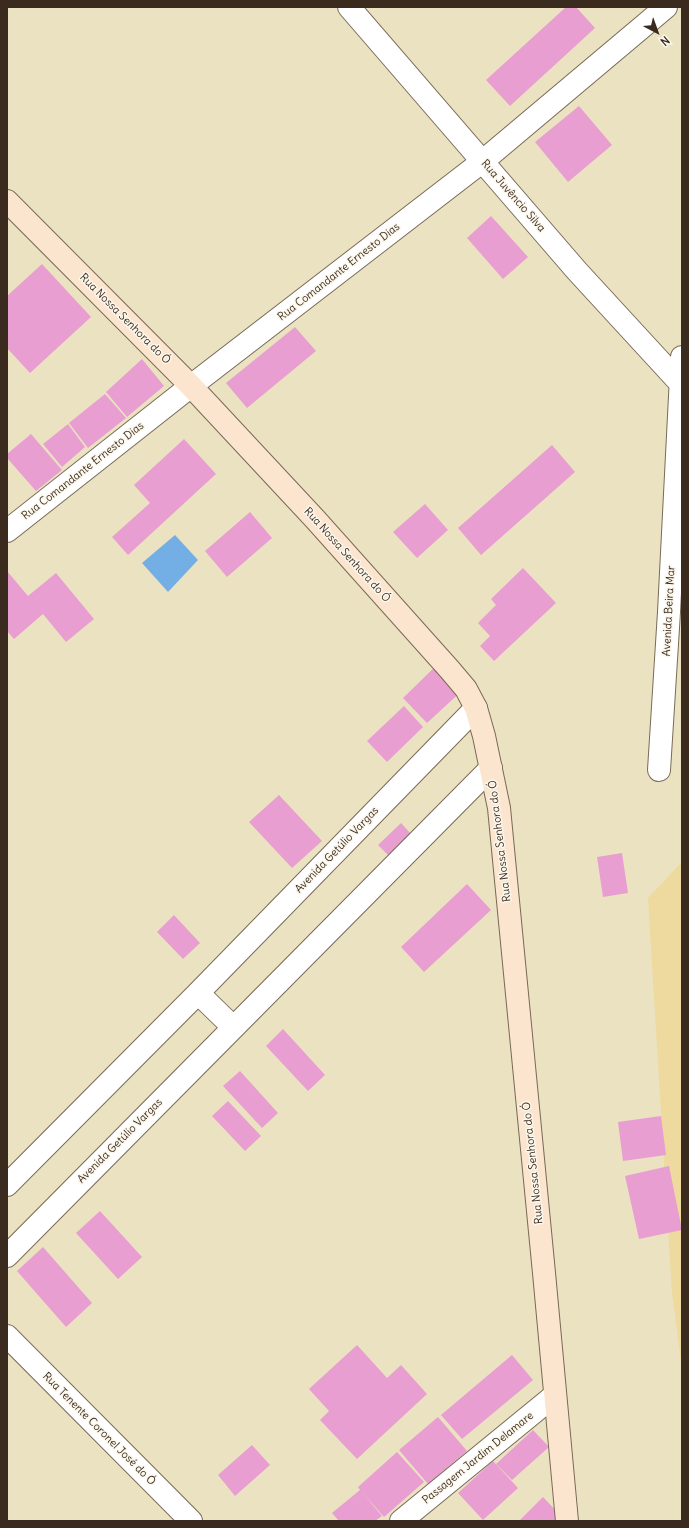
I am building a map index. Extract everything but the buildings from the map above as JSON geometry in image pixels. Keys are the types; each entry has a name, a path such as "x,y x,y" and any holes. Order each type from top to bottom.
{"main road":[{"name":"Rua Nossa Senhora do Ó","path":"7,201 191,386 315,519 450,670 466,689 476,708 499,808 567,1521"}],"street":[{"name":"Rua Juvêncio Silva","path":"349,7 577,271 680,383"},
{"name":"Rua Comandante Ernesto Dias","path":"7,531 191,386 483,161 666,7"},
{"name":"Avenida Beira Mar","path":"659,770 682,357"},
{"name":"Avenida Getúlio Vargas","path":"7,1185 198,993 476,708"},
{"name":"Avenida Getúlio Vargas","path":"7,1256 491,768"},
{"path":"198,993 233,1027"},
{"name":"Rua Tenente Coronel José do Ó","path":"7,1336 191,1521"},
{"name":"Passagem Jardim Delamare","path":"401,1521 554,1395"}],"sand":[{"path":"682,862 682,1369 672,1293 648,898"}],"water":[{"path":"175,535 198,560 168,592 142,563"}]}
